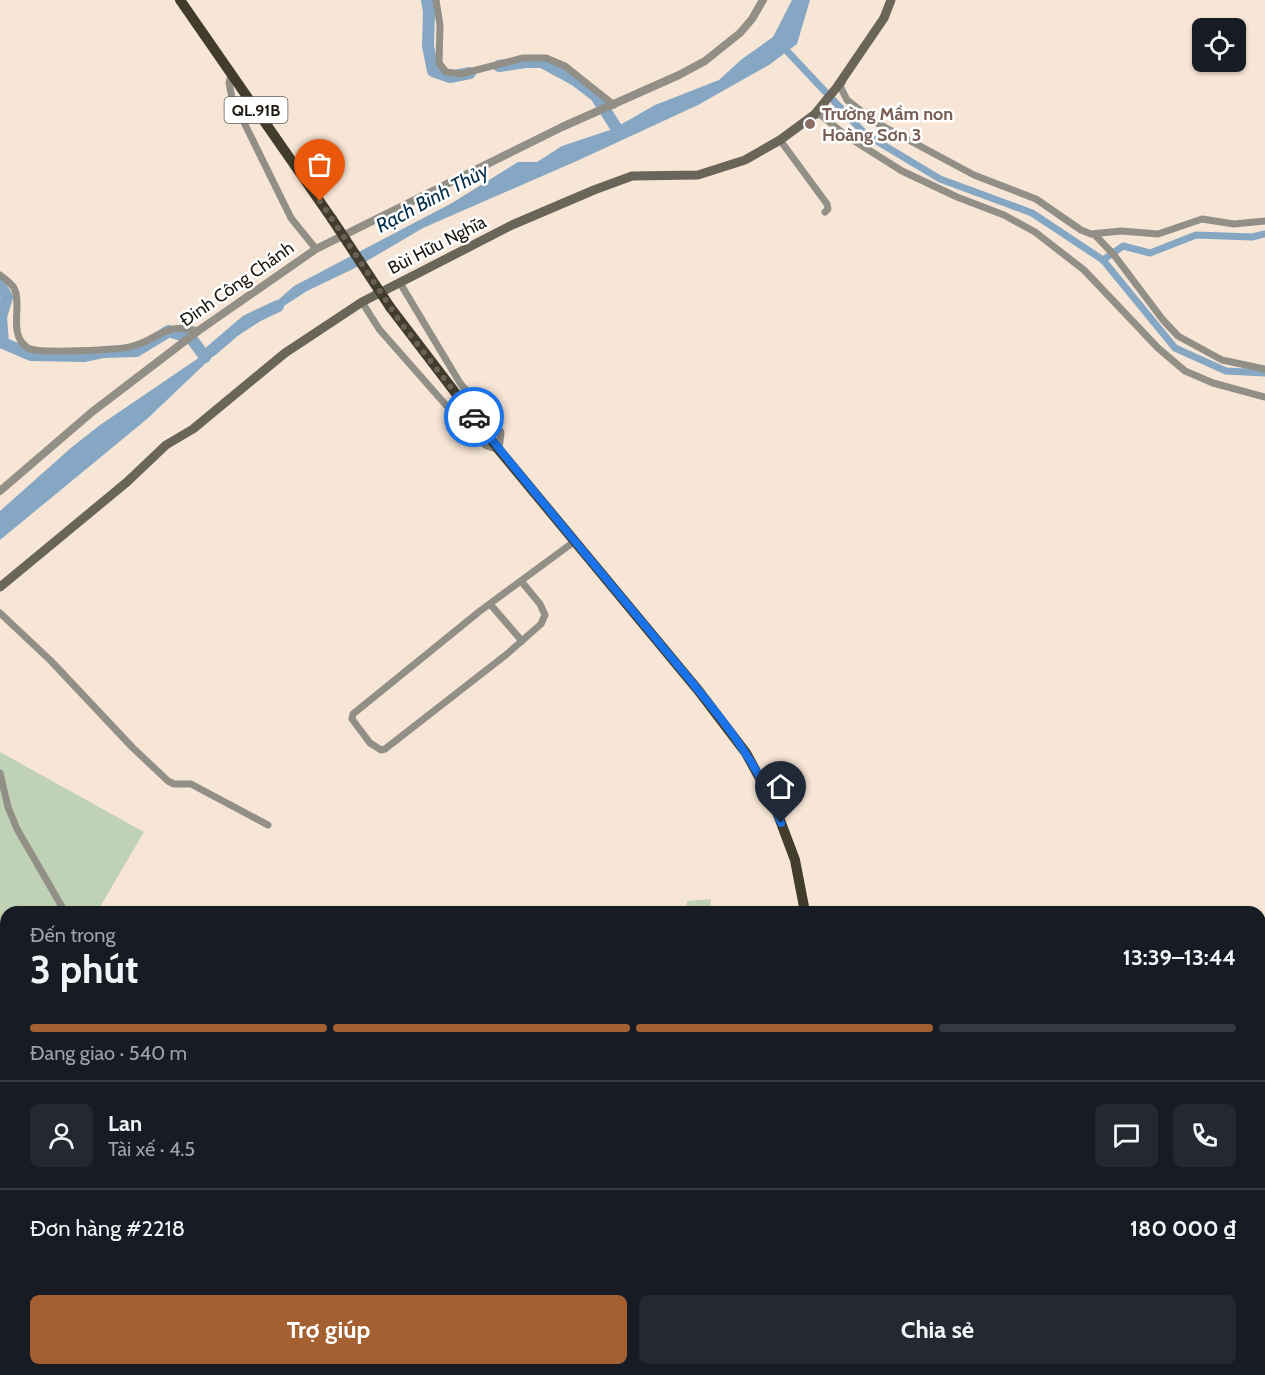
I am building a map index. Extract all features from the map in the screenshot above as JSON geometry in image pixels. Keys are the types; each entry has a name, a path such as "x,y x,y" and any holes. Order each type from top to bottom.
{"highway":[{"name":"QL.91B","path":"180,0 332,219 390,307 499,450 698,690 746,753 774,804 795,860 804,906"}],"main road":[{"path":"844,78 884,18 891,0"},
{"name":"Bùi Hữu Nghĩa","path":"0,587 127,482 165,445 193,429 285,353 362,302 512,225 623,179 633,176 698,175 745,160 780,140 817,112 844,78"}],"street":[{"path":"436,0 440,25 439,63 446,72 461,74 523,58 546,58 565,66 613,105"},
{"name":"Đinh Công Chánh","path":"0,491 92,412 192,336 316,249 554,131 669,80 705,61 740,33 752,19 763,0"},
{"path":"231,75 229,83 232,98 291,218 316,249"},
{"path":"844,78 840,86 844,96 867,117 974,175 1036,199 1081,230 1095,235 1114,254 1178,336 1222,360 1265,369"},
{"path":"817,112 845,135 902,171 957,197 1004,215 1035,232 1084,270 1158,348 1185,371 1213,383 1265,397"},
{"path":"780,140 827,204 828,209 825,212"},
{"path":"1095,235 1120,231 1158,234 1202,219 1242,224 1265,221"},
{"path":"0,275 13,287 15,292 20,339 33,350 48,352 124,348 137,345 167,330 184,328 192,336"},
{"path":"362,302 379,328 474,436 487,446 499,450 501,432 460,383 400,283"},
{"path":"521,581 540,604 544,615 541,624 385,749 381,750 370,743 352,719 353,714 490,604 521,581 575,541"},
{"path":"490,604 522,641"},
{"path":"0,614 51,661 132,747 168,781 174,784 191,784 268,825"},
{"path":"0,773 8,807 17,829 62,906"}],"green space":[{"path":"0,752 144,832 101,906 0,906"},
{"path":"711,899 710,906 687,906 687,901"}],"water":[{"name":"Rạch Bình Thủy","path":"792,0 810,0 797,44 769,65 698,105 423,228 355,268 307,291 228,342 147,419 0,540 0,511 72,447 100,425 259,317 294,286 452,203 518,162 537,162 562,146 613,129 655,105 719,80 742,59 773,37"}],"waterway":[{"path":"427,0 428,46 433,71 450,77 470,73"},
{"path":"786,50 865,134 940,179 1032,213 1103,260 1175,348 1226,371 1265,373"},
{"path":"499,66 542,62 575,80 596,96 617,129"},
{"path":"1103,260 1123,246 1150,253 1196,235 1252,237 1265,234"},
{"path":"0,285 7,297 1,317 3,343 31,355 85,356 104,352 136,351 169,331 191,338 205,357"},
{"name":"Rạch Bình Thủy","path":"211,351 246,321 278,306"}],"way so far":[{"path":"320,201 401,323 474,417"}],"place":[{"name":"Trường Mầm non Hoàng Sơn 3","path":"810,124"}],"route":[{"path":"474,417 698,690 746,753 774,804 781,823"}]}
